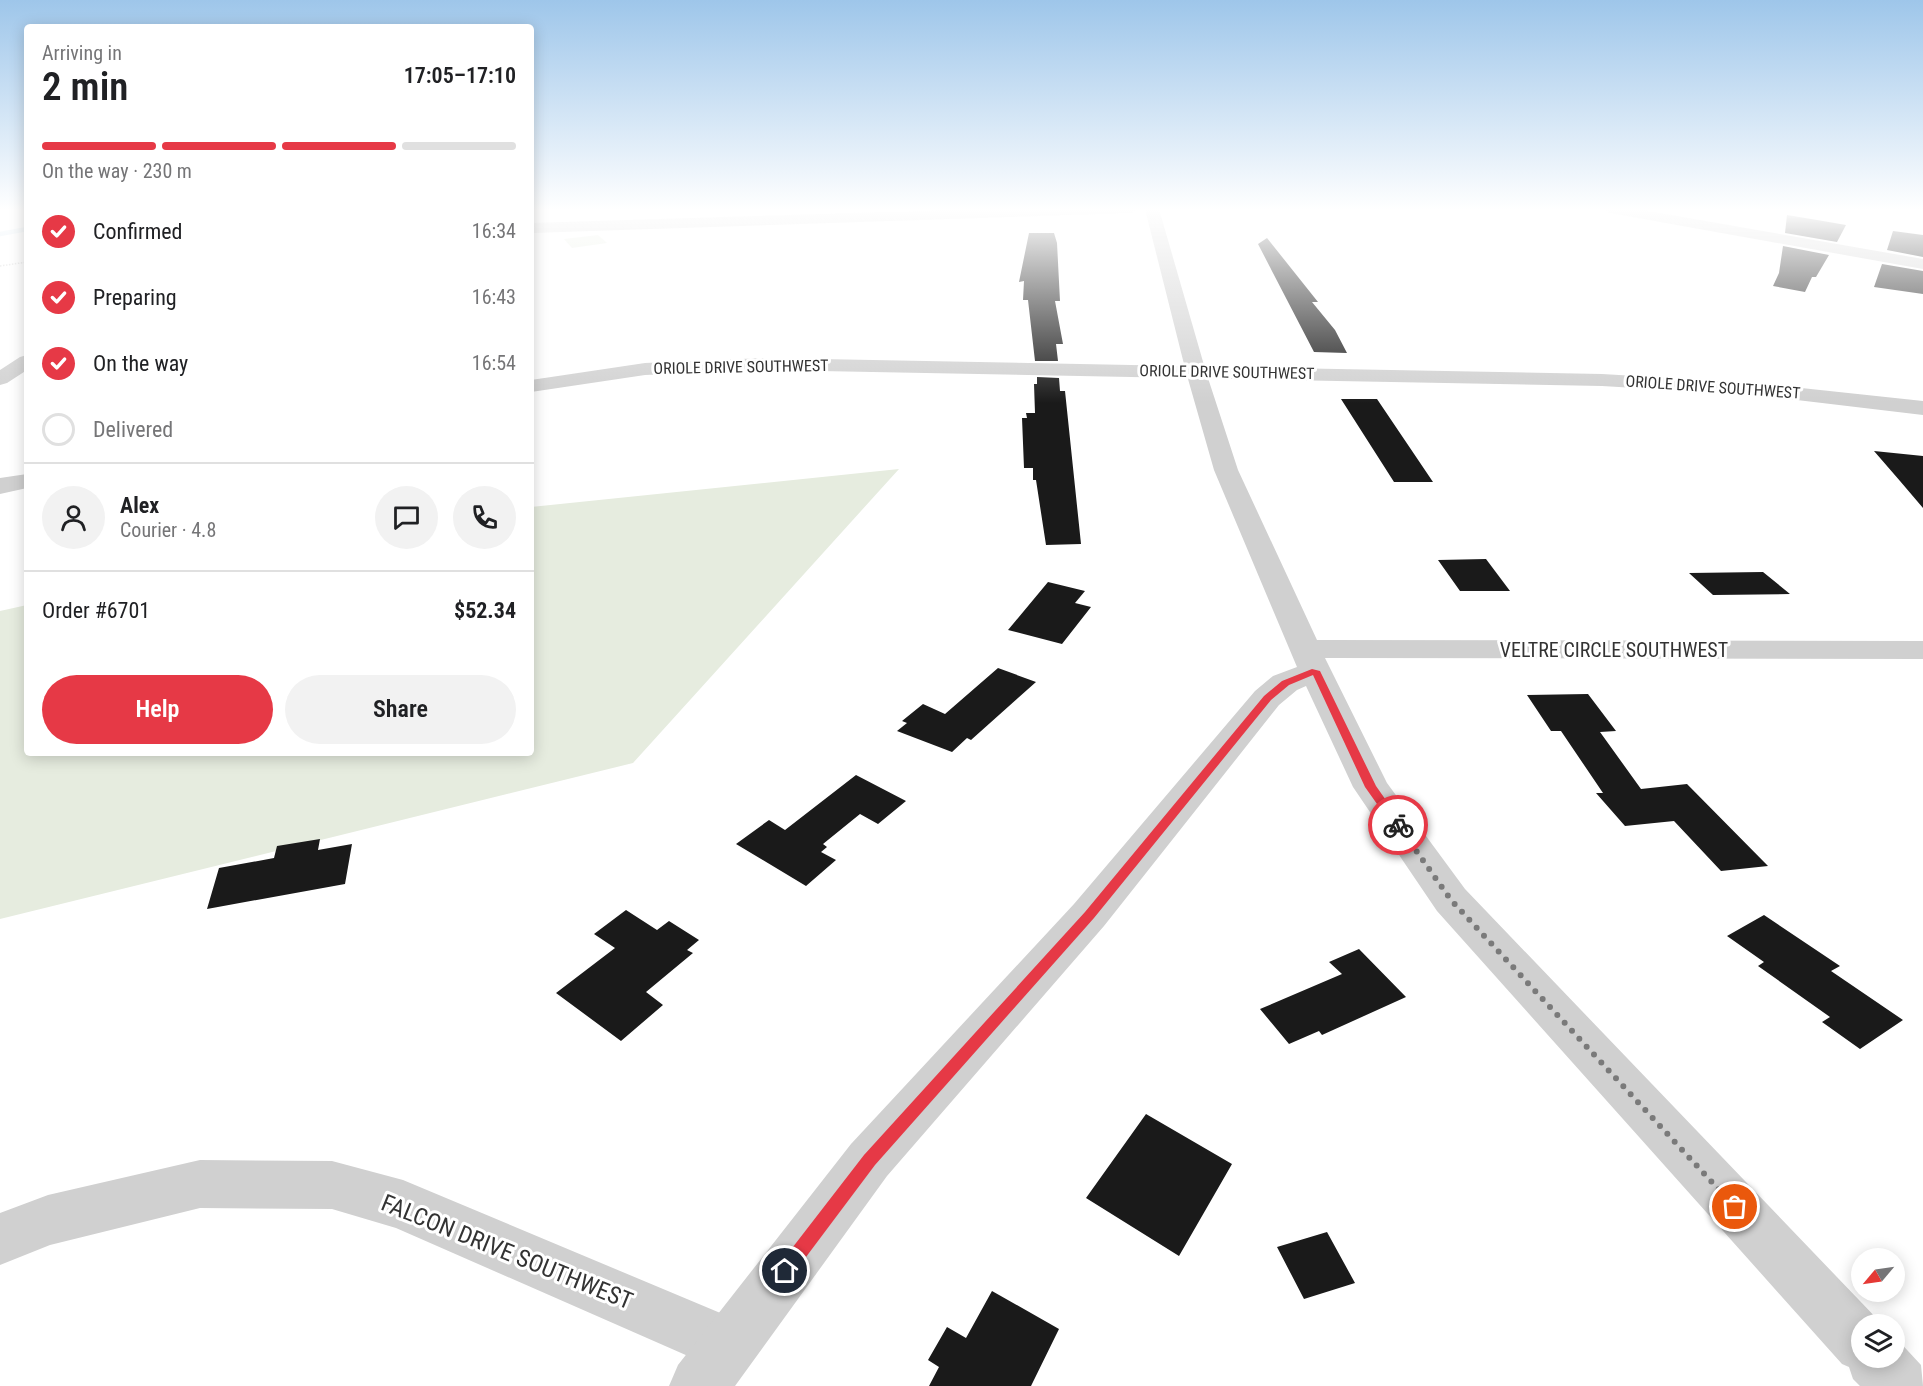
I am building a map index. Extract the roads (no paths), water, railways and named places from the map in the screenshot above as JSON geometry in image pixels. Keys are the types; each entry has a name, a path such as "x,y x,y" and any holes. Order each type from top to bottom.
{"street":[{"path":"1169,274 1226,470 1371,787 1451,900 1851,1332"},
{"path":"0,379 24,363"},
{"name":"ORIOLE DRIVE SOUTHWEST","path":"534,386 645,369 745,364 1677,383 1754,389 1923,408"},
{"path":"0,486 24,482"},
{"name":"VELTRE CIRCLE SOUTHWEST","path":"1311,660 1923,650"},
{"path":"699,1386 869,1160 1089,915 1267,698 1311,660"},
{"name":"FALCON DRIVE SOUTHWEST","path":"0,1239 48,1220 200,1184 332,1185 403,1205 729,1345"},
{"path":"1883,1368 1900,1386"}]}
